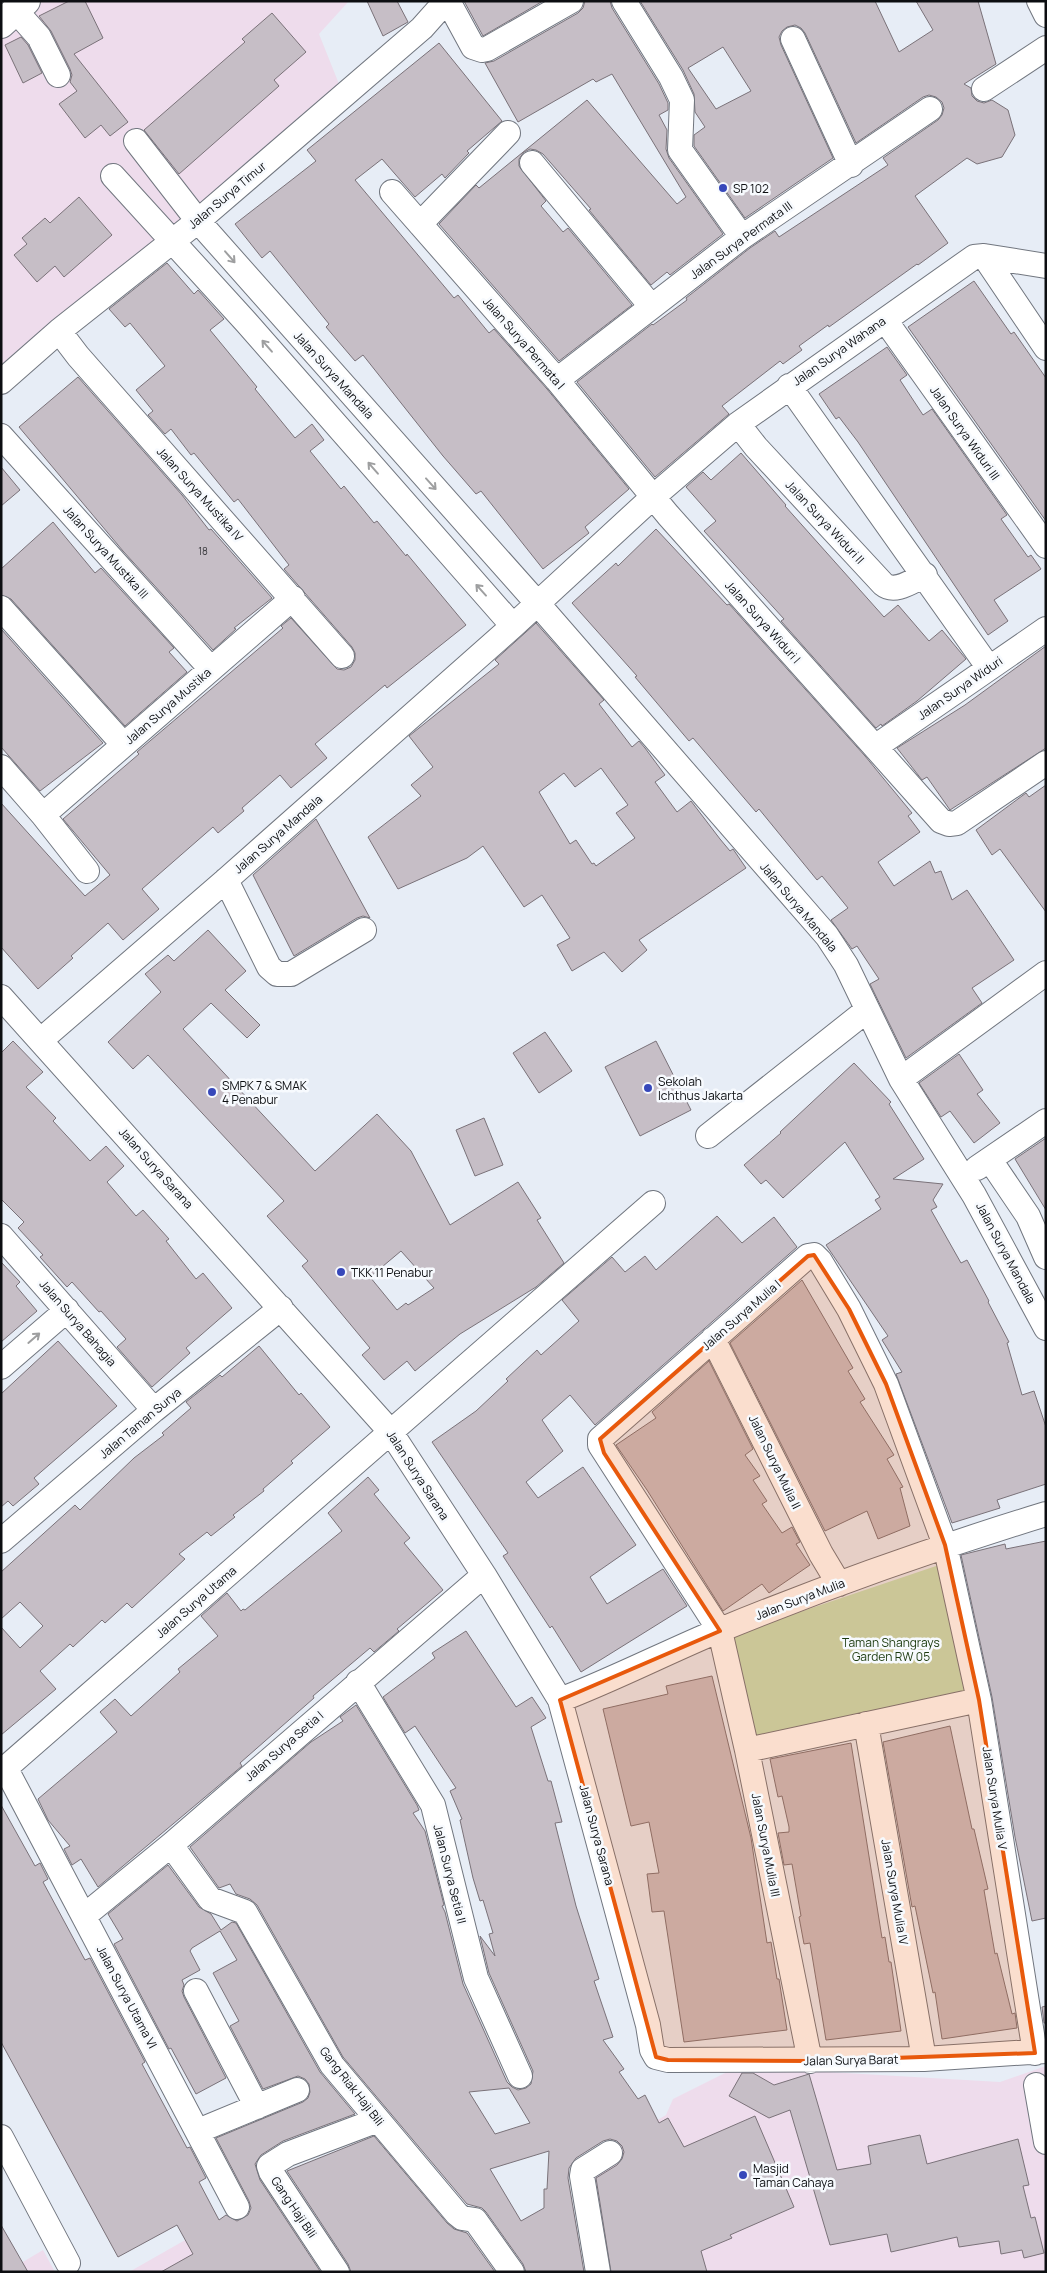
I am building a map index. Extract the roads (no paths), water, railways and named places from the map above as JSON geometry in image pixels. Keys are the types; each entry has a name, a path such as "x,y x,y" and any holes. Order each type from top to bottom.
{"street":[{"path":"447,1 474,47 482,50 487,49 571,1"},
{"name":"Jalan Surya Timur","path":"1,382 59,331 198,221 422,28 447,1"},
{"path":"624,1 671,76 682,100 679,147 681,152 742,236"},
{"path":"1039,1 1046,15"},
{"path":"10,9 39,37 58,75"},
{"path":"792,39 851,165"},
{"path":"984,89 1046,48"},
{"name":"Jalan Surya Permata III","path":"556,380 742,236 851,165 930,109"},
{"path":"420,224 508,133"},
{"name":"Jalan Surya Mandala","path":"136,141 198,221 538,604 827,936 846,965 866,1011 900,1079 964,1177 1046,1328"},
{"path":"532,164 652,306"},
{"path":"114,176 513,626"},
{"name":"Jalan Surya Permata I","path":"392,192 556,380 653,497"},
{"path":"984,256 1046,266"},
{"path":"984,256 1046,348"},
{"name":"Jalan Surya Wahana","path":"653,497 738,424 789,386 974,257 984,256"},
{"name":"Jalan Surya Widuri III","path":"884,320 1046,546"},
{"name":"Jalan Surya Mustika IV","path":"59,331 78,356 293,598 342,656"},
{"path":"318,404 341,383"},
{"path":"789,386 925,574 989,668"},
{"name":"Jalan Surya Widuri II","path":"738,424 756,447 883,584 888,588 895,589 925,574"},
{"name":"Jalan Surya Mustika III","path":"1,436 211,669"},
{"name":"Jalan Surya Mandala","path":"40,1040 226,880 538,604 653,497"},
{"name":"Jalan Surya Widuri I","path":"653,497 941,821 950,824 957,823 1046,763"},
{"name":"Jalan Surya Mustika","path":"43,815 293,598"},
{"path":"1,608 123,744"},
{"name":"Jalan Surya Widuri","path":"875,747 1046,629"},
{"path":"1,767 87,870"},
{"path":"226,880 269,967 277,974 291,974 364,930"},
{"path":"900,1079 1046,972"},
{"name":"Jalan Surya Sarana","path":"1,997 390,1431 484,1575 560,1700 648,2024 652,2050 656,2057"},
{"path":"708,1136 866,1011"},
{"path":"964,1177 1046,1122"},
{"path":"990,1160 1037,1213 1046,1257"},
{"name":"Jalan Surya Utama","path":"4,1771 390,1431 654,1203"},
{"name":"Jalan Surya Bahagia","path":"1,1236 154,1410"},
{"name":"Jalan Surya Mulia I","path":"720,1630 600,1445 600,1439 808,1256 814,1255 820,1261 850,1309 886,1384 945,1545"},
{"name":"Jalan Taman Surya","path":"1,1541 154,1410 281,1308"},
{"path":"1,1367 67,1310"},
{"name":"Jalan Surya Mulia II","path":"713,1340 821,1554 839,1584"},
{"name":"Jalan Surya Mulia","path":"560,1700 720,1630 839,1584 945,1545 1046,1514"},
{"name":"Jalan Surya Mulia V","path":"945,1545 979,1700 1040,2052"},
{"name":"Jalan Surya Setia I","path":"84,1916 171,1845 484,1575"},
{"name":"Jalan Surya Mulia III","path":"720,1630 747,1750 810,2061"},
{"name":"Jalan Surya Setia II","path":"358,1682 433,1805 476,1978 520,2076"},
{"path":"747,1750 979,1700"},
{"name":"Jalan Surya Mulia IV","path":"866,1724 924,2059"},
{"name":"Jalan Surya Utama VI","path":"4,1771 84,1916 237,2207"},
{"name":"Gang Riak Haji Bili","path":"171,1845 210,1899 245,1912 322,2050 457,2214 462,2218 475,2220 512,2272"},
{"path":"196,1991 256,2107"},
{"name":"Jalan Surya Barat","path":"656,2057 668,2060 810,2061 924,2059 1040,2052"},
{"path":"1036,2085 1046,2142"},
{"path":"198,2131 297,2090"},
{"name":"Gang Haji Bili","path":"337,2272 271,2172 269,2166 288,2154 378,2120"},
{"path":"1,2137 68,2263"},
{"path":"598,2272 582,2176 583,2170 610,2153"}],"place":[{"name":"SP 102","path":"723,188"},
{"name":"Sekolah Ichthus Jakarta","path":"648,1088"},
{"name":"SMPK 7 & SMAK 4 Penabur","path":"212,1092"},
{"name":"TKK 11 Penabur","path":"341,1272"},
{"name":"Masjid Taman Cahaya","path":"743,2175"}],"park label":[{"name":"Taman Shangrays Garden RW 05","path":"891,1649"}]}
